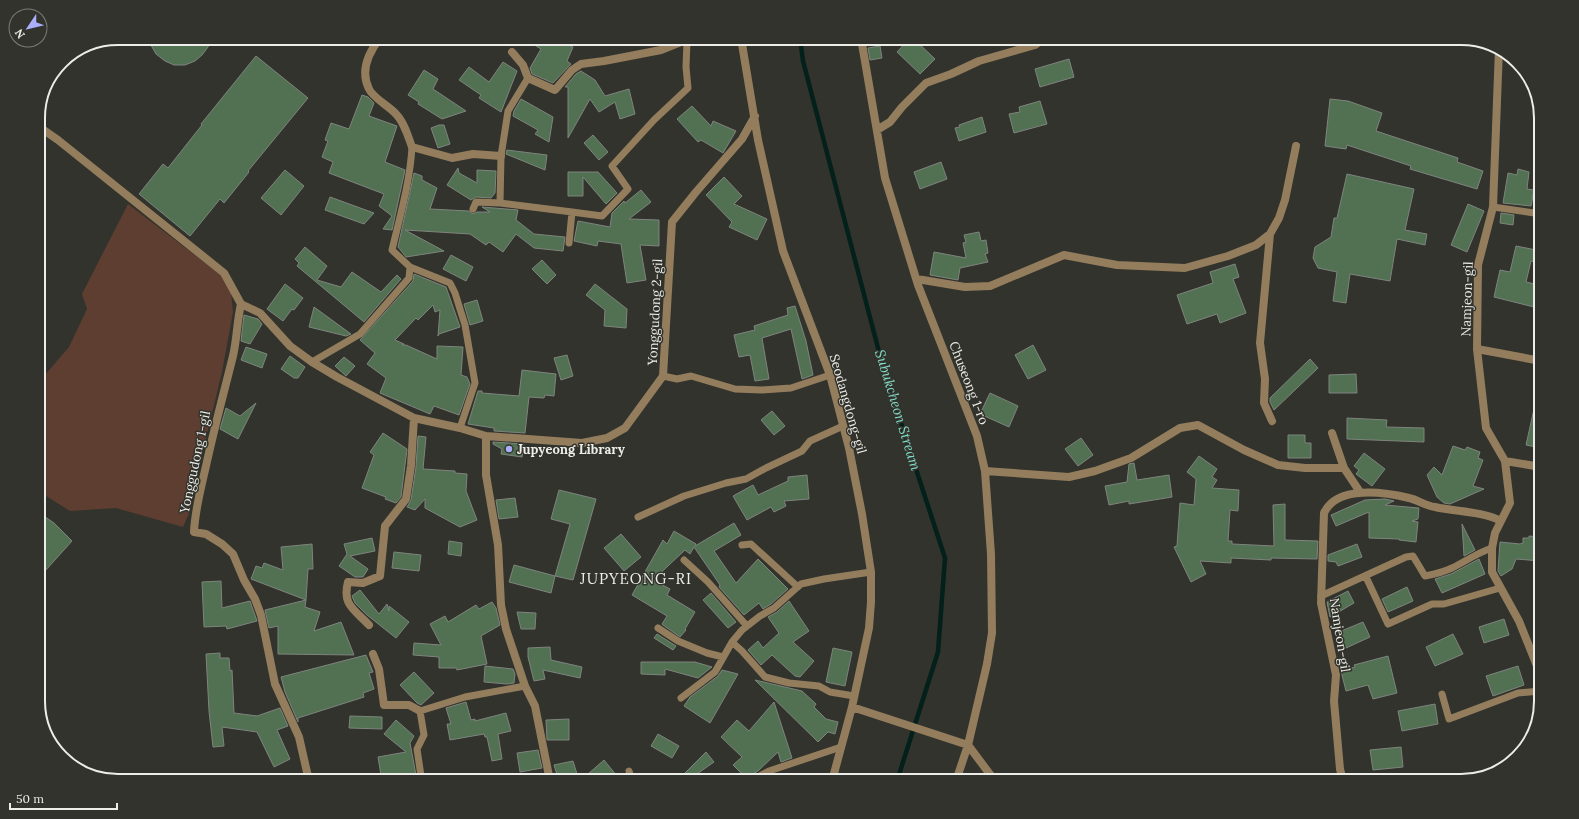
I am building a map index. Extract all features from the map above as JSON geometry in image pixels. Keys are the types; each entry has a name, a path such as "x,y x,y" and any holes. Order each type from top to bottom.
{"street":[{"path":"374,45 367,59 365,74 369,90 397,115 412,147 452,158 473,154 501,156"},
{"path":"512,52 522,65 528,78 555,90 572,70 581,64 661,50 674,45"},
{"name":"Seodangdong-gil","path":"742,45 768,187 783,251 830,375 842,426 850,448 871,572 869,628 852,707 834,774"},
{"name":"Chuseong 1-ro","path":"862,45 885,178 917,279 977,436 985,471 991,554 992,633 987,664 968,745 958,774"},
{"path":"877,130 890,122 902,107 926,83 951,74 979,61 1034,45"},
{"name":"Namjeon-gil","path":"1499,56 1493,207 1478,265 1477,349 1486,428 1505,461 1510,503 1495,533 1492,548 1492,572 1519,621 1534,658"},
{"name":"Yonggudong 2-gil","path":"241,304 260,313 290,346 312,362 374,398 414,418 460,428 486,436 582,443 607,438 625,428 663,376 672,222 742,139 755,116"},
{"path":"45,131 224,273 241,304"},
{"path":"917,279 965,287 990,286 1064,255 1117,265 1186,268 1228,256 1256,245 1270,234 1279,218 1285,200 1296,146"},
{"path":"1270,234 1260,343 1264,379 1264,403 1272,421"},
{"name":"Yonggudong 1-gil","path":"241,304 234,353 216,417 194,515 194,532 206,534 213,540 222,544 233,554 244,580 255,598 261,615 275,684 299,737 307,774"},
{"path":"1477,349 1534,360"},
{"path":"369,625 347,602 345,593 348,582 363,583 380,576 385,526 406,499 411,466 414,418"},
{"path":"985,471 1069,477 1095,471 1131,458 1180,428 1198,425 1244,450 1278,465 1305,468 1344,468"},
{"path":"1332,433 1344,468 1360,492"},
{"path":"486,436 486,475 498,545 502,605 506,629 525,686 535,706 549,774"},
{"path":"1505,461 1534,466"},
{"name":"Namjeon-gil","path":"1341,774 1334,701 1336,675 1322,612 1321,596 1324,513 1330,504 1360,492 1410,498 1426,505 1492,516 1501,521"},
{"path":"374,654 379,669 384,705 409,705 420,711"},
{"path":"852,707 968,745 990,774"}],"lane":[{"path":"473,210 476,202 500,203 602,216 628,189 612,166 654,120 688,88 686,67 688,45"},
{"path":"500,203 501,156 508,111 528,78"},
{"path":"412,147 412,159 405,199 392,250 410,267 450,283 455,292 465,325 475,383 460,428"},
{"path":"1493,207 1534,213"},
{"path":"569,243 572,212"},
{"path":"312,362 360,334 409,278 410,267"},
{"path":"663,376 677,379 691,376 735,388 762,390 791,388 830,375"},
{"path":"638,517 684,496 726,483 746,480 766,468 802,451 810,441 842,426"},
{"path":"742,545 751,544 798,587"},
{"path":"1321,596 1366,577 1406,557 1413,556 1425,576 1453,568 1479,552 1492,548"},
{"path":"684,560 708,582 747,626"},
{"path":"681,698 716,672 732,642 747,626 774,608 801,584 871,572"},
{"path":"1366,577 1388,624 1432,604 1444,604 1500,588"},
{"path":"658,628 678,641 707,653 724,657"},
{"path":"732,642 765,677 789,683 819,686 830,692 854,696"},
{"path":"421,774 417,749 424,735 420,711 465,697 525,686"},
{"path":"1442,694 1448,719 1518,693 1534,692"},
{"path":"765,774 841,747"}],"shaded area":[{"path":"128,204 230,282 233,312 222,372 197,475 190,511 183,527 116,508 70,511 45,495 45,375 69,347 87,309 82,294"}],"building":[{"path":"151,45 209,45 202,55 195,61 185,65 174,65 165,61 156,54"},
{"path":"534,45 568,45 573,47 567,61 571,64 553,83 532,74 530,68 541,49"},
{"path":"904,45 920,45 935,59 920,74 897,52"},
{"path":"880,46 882,58 870,60 868,48"},
{"path":"256,56 308,98 248,171 249,172 224,203 220,199 190,236 139,194 163,164 168,168 202,125 201,124"},
{"path":"1069,59 1074,77 1040,87 1035,69"},
{"path":"503,62 517,71 501,112 479,98 481,95 459,80 469,67 489,82"},
{"path":"424,70 438,79 433,89 466,111 442,119 418,104 419,102 408,95"},
{"path":"581,71 595,80 605,96 629,89 635,114 620,119 615,102 599,112 590,99 568,138 568,87 565,87 576,74"},
{"path":"362,95 368,97 374,103 369,116 397,126 385,162 405,170 392,230 383,229 392,216 379,206 384,194 329,173 333,162 322,157 328,141 325,140 331,123 349,129"},
{"path":"521,99 553,117 549,142 535,134 538,130 513,116 514,111"},
{"path":"1330,99 1348,101 1382,113 1376,131 1458,158 1457,162 1483,171 1477,189 1410,169 1411,166 1347,145 1346,149 1325,146"},
{"path":"1040,101 1047,124 1014,133 1009,114 1020,112 1019,107"},
{"path":"692,106 711,126 713,121 736,131 723,153 701,140 698,142 677,119"},
{"path":"982,117 986,132 959,141 955,128 960,127 959,125"},
{"path":"444,125 450,144 438,148 431,128"},
{"path":"593,135 608,152 599,160 584,143"},
{"path":"507,150 547,155 545,170 506,154"},
{"path":"941,162 947,179 920,189 914,172"},
{"path":"458,168 459,173 477,183 477,170 496,171 495,193 491,198 476,197 471,200 447,185"},
{"path":"1518,169 1529,172 1527,189 1534,190 1531,206 1503,203 1508,173 1517,175"},
{"path":"285,170 304,186 281,215 261,198"},
{"path":"568,172 598,172 617,193 606,204 583,177 583,196 568,196"},
{"path":"414,173 422,176 422,180 437,188 430,209 469,211 473,214 477,212 490,212 482,207 518,210 516,220 534,234 565,237 563,251 534,248 516,234 503,252 489,242 486,245 470,234 405,230 444,251 406,257 398,247"},
{"path":"1347,174 1414,189 1405,230 1427,234 1425,245 1397,239 1390,281 1350,274 1346,303 1333,301 1337,272 1318,268 1313,258 1315,247 1331,237 1334,218 1337,218"},
{"path":"724,177 742,196 734,204 767,219 757,240 729,227 732,222 706,195"},
{"path":"641,190 651,202 629,219 659,220 659,246 640,245 646,280 627,283 621,244 598,241 597,246 574,241 578,221 610,227 612,213 624,201 625,203"},
{"path":"330,197 374,213 364,224 325,210"},
{"path":"1468,204 1484,211 1467,252 1451,245"},
{"path":"1501,213 1514,215 1513,225 1500,223"},
{"path":"979,232 981,241 986,240 988,253 985,254 988,262 960,268 958,280 930,275 934,252 966,258 963,243 966,242 964,235"},
{"path":"1516,246 1534,250 1534,262 1531,261 1526,282 1534,284 1534,307 1494,297 1500,270 1510,272"},
{"path":"305,247 327,266 317,280 341,287 352,272 381,292 397,275 401,279 364,322 297,266 299,263 295,259"},
{"path":"451,255 473,267 466,281 443,269"},
{"path":"542,260 556,275 547,284 532,269"},
{"path":"1235,264 1239,277 1233,279 1246,313 1220,323 1217,314 1187,324 1177,295 1213,283 1210,272"},
{"path":"414,274 446,287 460,327 439,334 438,336 440,310 435,312 433,305 418,320 416,318 395,340 404,344 402,345 406,345 437,359 437,346 463,347 461,375 467,377 470,384 459,415 434,406 430,414 380,393 386,378 367,364 375,353 360,340 413,281"},
{"path":"285,284 303,298 283,321 267,309"},
{"path":"595,284 627,309 626,328 604,326 605,310 586,295"},
{"path":"477,300 483,321 470,325 464,304"},
{"path":"795,306 806,341 813,375 802,379 791,329 762,338 769,379 755,381 750,355 739,357 734,335 755,330 754,326 788,315 787,308"},
{"path":"314,307 351,334 346,336 309,327"},
{"path":"244,315 258,319 262,324 250,344 241,341"},
{"path":"1033,345 1046,370 1028,379 1015,355"},
{"path":"246,347 267,354 262,368 241,360"},
{"path":"567,355 573,376 561,380 554,358"},
{"path":"290,356 305,367 298,378 294,378 281,369"},
{"path":"344,357 355,366 346,376 335,366"},
{"path":"1310,359 1318,368 1274,410 1270,402 1270,398"},
{"path":"522,370 556,374 554,396 545,395 544,398 529,397 525,433 494,431 494,428 468,424 478,391 482,391 482,393 519,396"},
{"path":"1356,374 1357,393 1329,393 1329,375"},
{"path":"990,393 1018,406 1009,427 980,414"},
{"path":"256,403 238,439 220,429 226,408 240,416"},
{"path":"1534,409 1534,447 1526,445"},
{"path":"772,411 785,426 774,435 761,420"},
{"path":"1347,418 1387,420 1386,427 1424,428 1424,442 1347,439"},
{"path":"383,433 407,449 401,497 396,503 385,499 386,497 362,488 374,455 370,452"},
{"path":"1288,435 1305,435 1305,443 1311,443 1311,458 1288,458"},
{"path":"418,436 426,437 423,469 455,471 455,473 467,474 466,491 477,520 460,527 425,508 425,499 415,510 407,507 411,500 416,467"},
{"path":"1081,438 1093,455 1078,466 1065,449"},
{"path":"493,442 524,444 522,457 501,454 502,449 493,444"},
{"path":"1453,446 1465,450 1467,447 1480,452 1478,458 1483,460 1473,486 1484,489 1450,504 1444,503 1437,497 1427,475 1434,467 1442,475"},
{"path":"1364,453 1385,469 1372,486 1356,474 1359,470 1354,466"},
{"path":"1199,456 1217,469 1212,477 1217,480 1212,488 1239,490 1238,511 1230,510 1228,541 1232,541 1232,544 1274,546 1273,505 1285,504 1285,540 1318,541 1317,559 1271,558 1271,560 1231,558 1231,563 1200,561 1206,574 1191,582 1174,547 1177,546 1180,503 1194,505 1196,479 1187,472"},
{"path":"1134,463 1137,480 1169,475 1172,497 1129,504 1129,501 1109,505 1105,486 1127,482 1129,464"},
{"path":"807,475 809,499 784,501 786,506 774,512 771,507 747,520 733,496 753,485 758,495 788,481 788,477"},
{"path":"559,490 596,499 573,580 555,576 570,524 551,519"},
{"path":"515,498 518,517 499,519 496,500"},
{"path":"1385,499 1394,501 1385,505 1419,508 1418,519 1412,521 1418,522 1416,542 1399,539 1369,538 1369,512 1336,526 1331,515 1365,500"},
{"path":"45,517 54,523 72,541 45,571 45,538"},
{"path":"734,523 741,535 714,551 736,583 758,559 788,589 763,609 759,603 744,615 719,587 720,585 694,547 690,554 685,550 653,580 670,589 667,595 695,612 685,629 686,630 680,637 662,624 667,616 632,595 663,540 667,544 674,531 696,544 695,546"},
{"path":"1462,524 1475,550 1464,556"},
{"path":"621,534 641,557 624,571 604,548"},
{"path":"1529,536 1534,536 1534,560 1516,559 1512,569 1501,576 1498,571 1500,542 1520,544 1523,543 1523,538 1529,538"},
{"path":"372,538 375,551 350,556 368,569 363,577 355,577 339,566 347,554 344,544"},
{"path":"449,541 462,543 461,556 448,554"},
{"path":"312,544 313,569 308,569 306,600 251,579 256,566 262,568 264,563 283,570 281,547"},
{"path":"1357,544 1362,557 1338,566 1336,562 1328,561 1328,555"},
{"path":"394,552 421,555 419,571 392,568"},
{"path":"1479,559 1485,574 1442,593 1435,579 1451,574"},
{"path":"514,565 555,576 551,593 509,582"},
{"path":"221,581 222,608 250,601 257,621 227,629 226,626 204,627 202,582"},
{"path":"1407,587 1413,601 1388,612 1382,599"},
{"path":"360,590 379,614 387,604 389,611 389,606 409,622 396,638 367,615 355,603 352,596"},
{"path":"1348,591 1354,603 1330,617 1327,602"},
{"path":"711,593 736,622 728,628 703,600"},
{"path":"306,600 305,607 320,612 314,631 341,622 354,655 278,654 278,626 269,628 265,610"},
{"path":"789,601 809,631 793,642 814,661 800,677 795,676 772,655 761,665 748,650 758,641 763,648 779,633 768,617 777,612"},
{"path":"492,602 496,608 500,625 481,636 487,664 457,670 456,668 439,668 439,657 413,655 414,643 441,645 430,624 445,616 448,622 476,605 479,609"},
{"path":"517,612 536,613 535,629 521,629"},
{"path":"1504,619 1509,635 1484,643 1479,627"},
{"path":"1363,622 1370,637 1346,648 1339,632"},
{"path":"657,634 676,646 673,650 654,638"},
{"path":"1453,634 1463,654 1435,666 1426,647"},
{"path":"550,647 551,660 582,667 580,678 543,670 545,679 534,681 528,657 528,648"},
{"path":"833,648 852,652 845,686 826,682"},
{"path":"220,653 220,658 229,658 230,671 232,670 234,713 257,716 280,708 288,726 277,730 290,759 274,767 257,732 222,727 224,746 213,747 209,711 206,654"},
{"path":"366,655 373,672 369,673 374,689 363,693 364,697 298,718 298,722 285,692 281,677"},
{"path":"1388,656 1397,693 1373,699 1368,685 1346,691 1341,671 1355,667 1354,665"},
{"path":"641,662 695,662 712,667 698,678 665,669 665,675 641,674"},
{"path":"485,666 513,669 515,674 514,683 507,684 484,682"},
{"path":"1518,666 1524,685 1493,696 1486,676"},
{"path":"722,670 738,674 710,723 684,706 690,697 718,676"},
{"path":"414,672 434,693 421,705 417,703 400,685"},
{"path":"755,680 802,691 816,704 814,707 826,719 838,722 835,734 828,732 818,742"},
{"path":"466,702 471,720 475,719 475,721 506,713 511,731 498,734 502,759 492,761 487,737 485,737 484,734 450,740 447,724 451,724 446,708"},
{"path":"774,702 792,758 781,762 778,752 758,771 753,774 742,774 733,765 742,757 721,737 737,720 749,731"},
{"path":"1435,704 1438,724 1402,731 1398,711"},
{"path":"350,716 382,717 382,729 349,728"},
{"path":"569,719 569,740 547,740 546,720"},
{"path":"396,720 414,736 410,743 416,774 381,774 378,757 406,752 384,734"},
{"path":"658,734 679,746 672,758 651,746"},
{"path":"1401,747 1403,767 1373,770 1370,750"},
{"path":"538,750 542,768 520,772 517,753"},
{"path":"706,752 714,762 697,774 684,774"},
{"path":"604,760 615,774 588,774"},
{"path":"573,761 577,774 557,774 554,765"}],"waterway":[{"name":"Subukcheon Stream","path":"801,45 803,61 884,371 945,558 938,652 899,774"}],"place":[{"name":"Jupyeong Library","path":"509,449"}],"district":[{"name":"JUPYEONG-RI","path":"636,578"}]}
